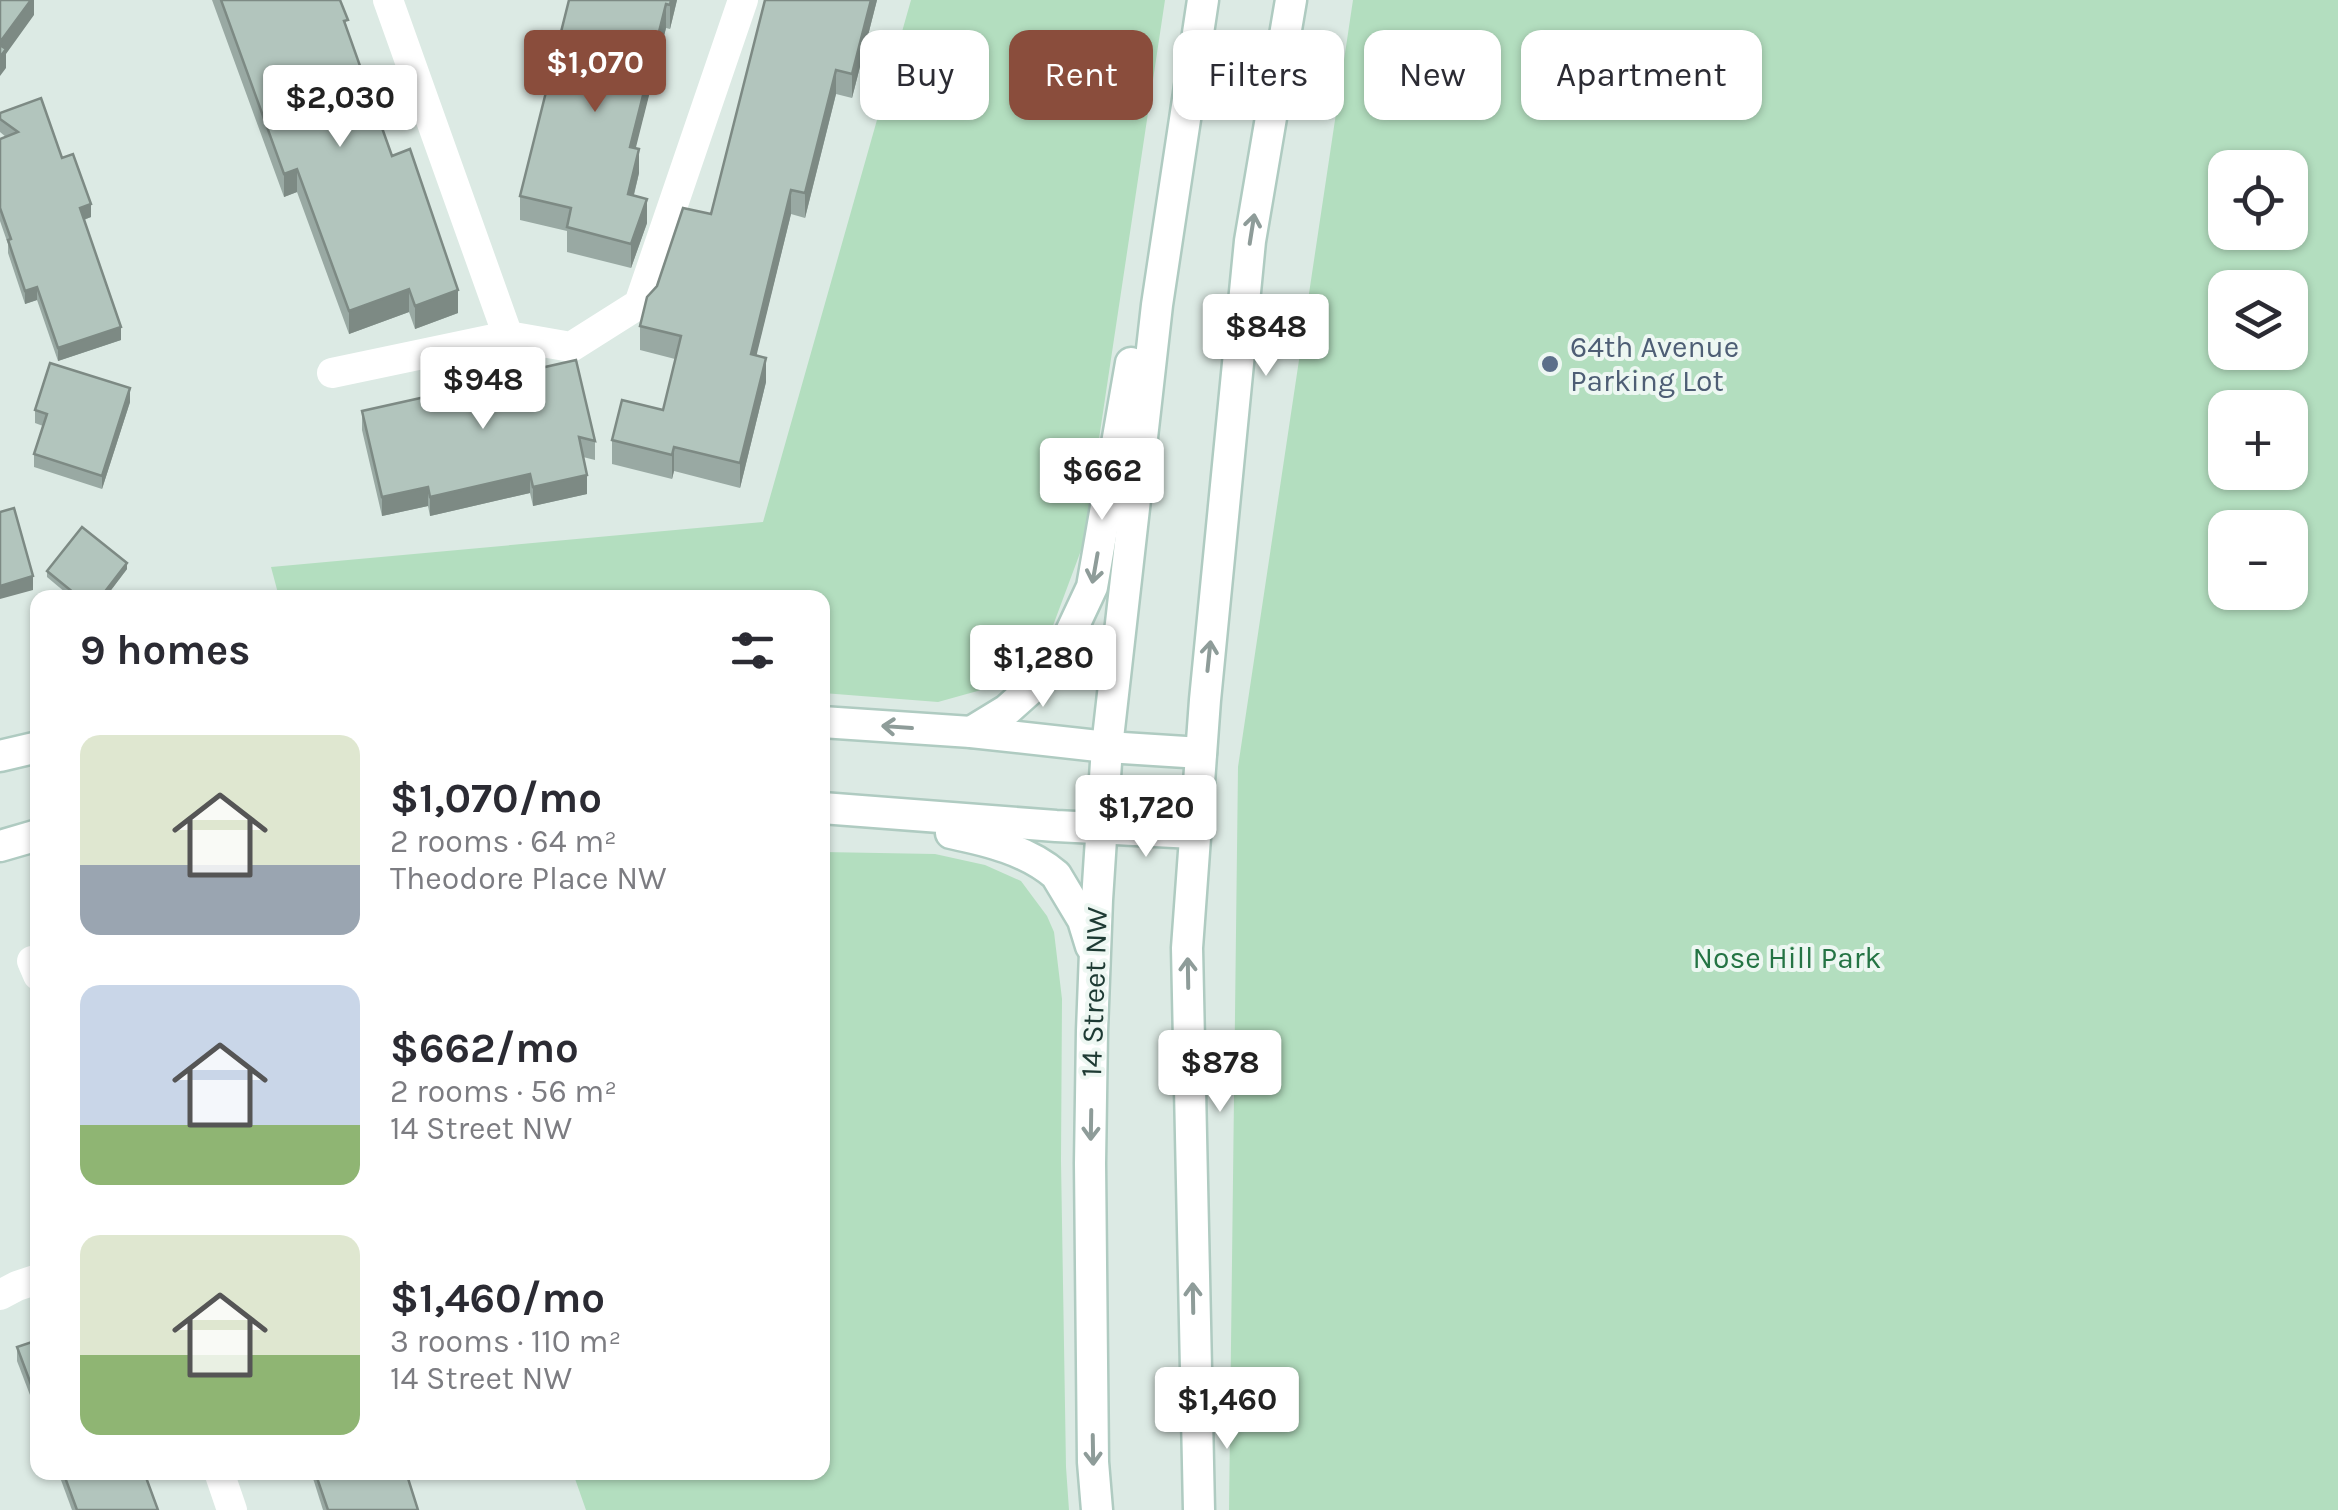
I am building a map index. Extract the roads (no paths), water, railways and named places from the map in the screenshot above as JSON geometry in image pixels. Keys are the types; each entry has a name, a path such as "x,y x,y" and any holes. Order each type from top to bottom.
{"main road":[{"path":"388,0 508,336"},
{"path":"332,373 508,336 571,347 639,304 742,0"},
{"name":"14 Street NW","path":"1097,1510 1090,1163 1094,958 1107,748 1157,305 1203,0"},
{"path":"1198,1510 1187,948 1194,833 1250,241 1291,0"},
{"path":"972,732 1007,710 1054,668 1092,586 1135,341 1157,305"},
{"path":"830,723 1201,754"},
{"path":"0,756 30,749"},
{"path":"834,809 1194,833"},
{"path":"834,809 986,840 1026,855 1056,876 1083,920 1094,958"},
{"path":"0,846 30,837"},
{"path":"0,1295 30,1282"},
{"path":"222,1480 232,1510"}],"place":[{"name":"64th Avenue Parking Lot","path":"1550,364"}],"park label":[{"name":"Nose Hill Park","path":"1787,958"}]}
